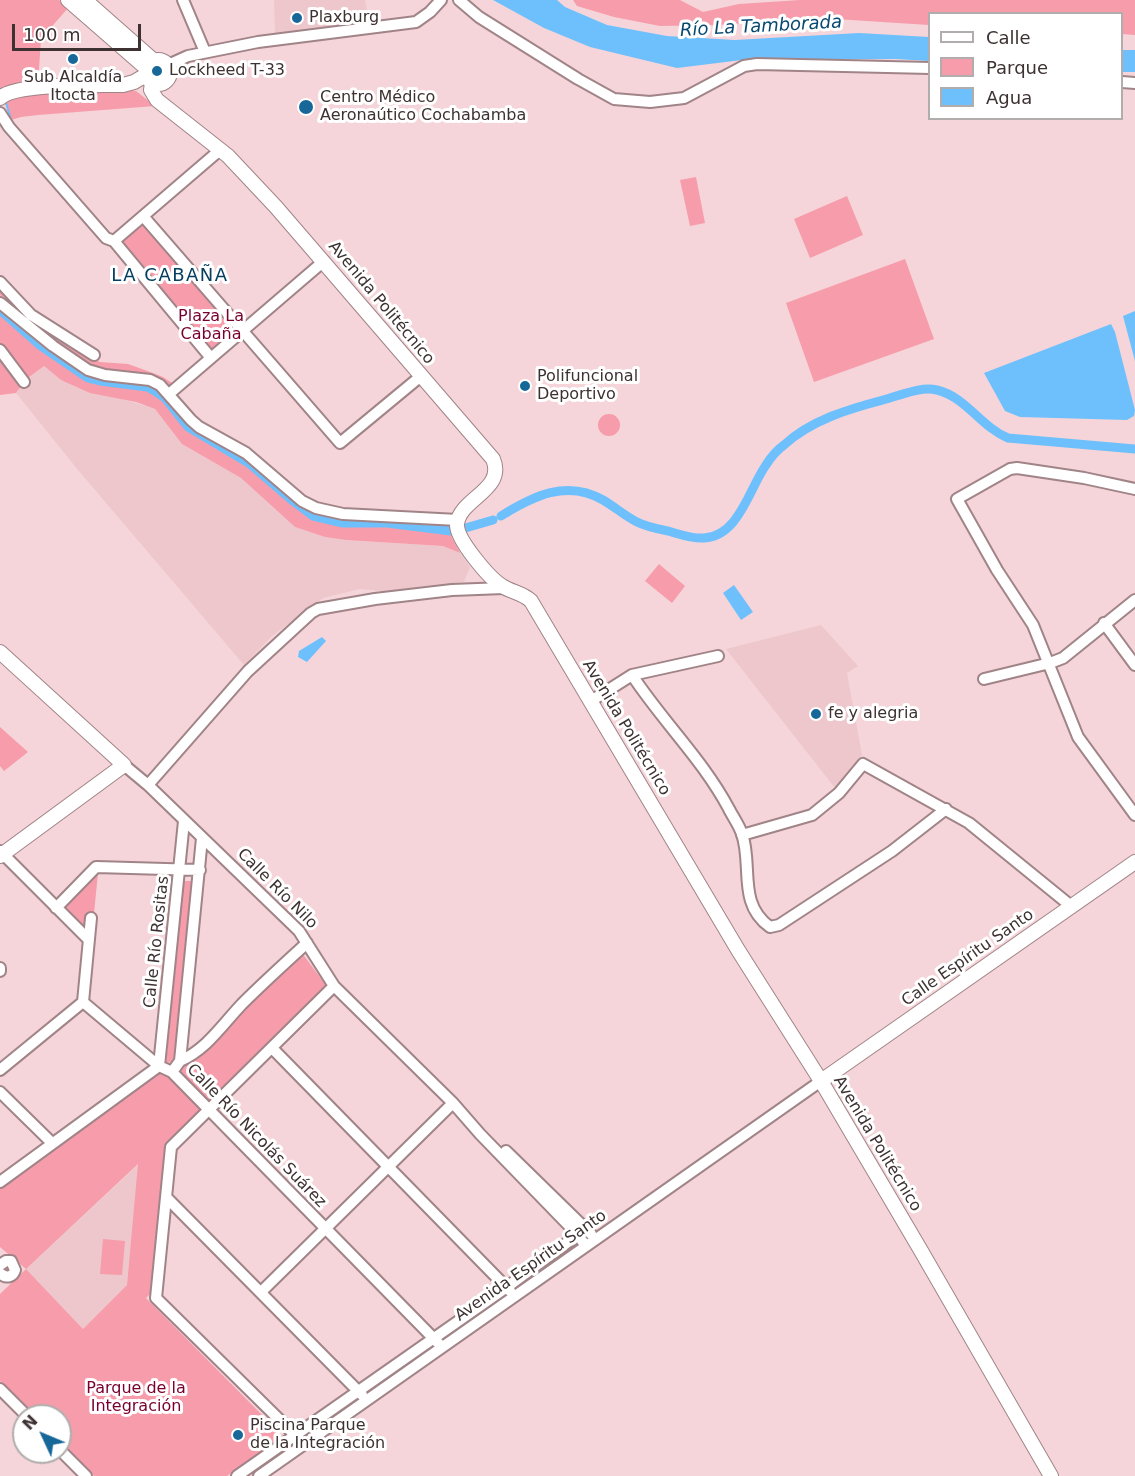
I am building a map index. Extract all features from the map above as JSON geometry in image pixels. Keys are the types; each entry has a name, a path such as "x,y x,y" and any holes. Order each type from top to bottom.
{"main road":[{"name":"Avenida Politécnico","path":"68,0 149,72"},
{"name":"Avenida Politécnico","path":"85,0 149,72 151,90 157,100 220,150 268,199 493,459 496,466 494,478 458,527 487,573 504,588 531,601 738,950 821,1081 962,1319 1051,1476"},
{"path":"0,98 3,94 13,91 38,87 123,85 134,82 149,72 160,60 168,65 170,74 161,84 149,72"},
{"name":"Calle Río Nilo","path":"0,652 124,765"},
{"path":"1,854 124,765"},
{"name":"Calle Espíritu Santo","path":"821,1081 1135,862"}],"street":[{"path":"183,0 205,52"},
{"path":"168,65 205,52 258,42 416,22 441,0"},
{"path":"459,0 479,17 578,79 615,99 650,102 684,98 744,66 757,64 928,68"},
{"path":"0,113 9,127 106,238 114,241 211,358"},
{"path":"114,241 220,150"},
{"path":"143,216 340,443 421,376"},
{"path":"169,394 324,261"},
{"path":"0,282 31,315 94,355"},
{"path":"0,303 53,346 88,370 105,375 150,380 160,385 190,420 246,453 302,501 316,508 343,514 458,527"},
{"path":"0,350 24,382"},
{"path":"1135,489 1084,478 1017,468 1010,469 957,499 996,570 1033,625 1078,737 1135,815"},
{"path":"148,785 248,671 318,609 375,599 452,590 504,588"},
{"path":"984,679 1063,658 1135,600"},
{"path":"1104,623 1135,665"},
{"path":"591,701 632,675 718,656"},
{"path":"632,675 656,710 716,785 742,835 748,891 754,909 763,922 770,927 779,925 874,862 946,809"},
{"path":"742,835 812,815 839,793 864,764 969,823 1071,906"},
{"name":"Calle Río Nilo","path":"124,765 148,785 298,931 334,986 453,1103 480,1134 492,1138 582,1232"},
{"name":"Calle Río Rositas","path":"159,1066 184,821"},
{"path":"180,1061 202,838"},
{"path":"1,854 89,940"},
{"path":"56,908 96,867 200,870"},
{"path":"0,1070 83,1002 91,918"},
{"path":"172,1072 180,1061 191,1056 212,1039 241,1005 307,943"},
{"path":"303,1445 156,1298 171,1147 334,986"},
{"name":"Calle Río Nicolás Suárez","path":"83,1002 159,1066 172,1072 442,1347"},
{"path":"272,1048 511,1291"},
{"path":"0,1182 159,1066"},
{"name":"Avenida Espíritu Santo","path":"237,1476 433,1338 596,1238 821,1081"},
{"path":"0,1092 52,1143"},
{"path":"261,1292 453,1103"},
{"path":"167,1198 358,1390 366,1401"},
{"path":"582,1232 596,1238"},
{"path":"582,1232 585,1245"},
{"name":"Avenida Espíritu Santo","path":"259,1476 442,1347 582,1232"},
{"path":"2,1277 11,1276 15,1270 14,1265 3,1260"},
{"path":"0,1389 15,1404"},
{"path":"72,1462 86,1476"}],"shaded area":[{"name":"Plaxburg","path":"274,0 365,0 369,21 275,34"},
{"path":"44,366 61,380 155,409 182,444 241,478 295,527 325,537 346,540 443,546 460,553 470,567 464,582 391,592 360,589 323,598 272,636 244,665 78,470 16,393 24,382"},
{"name":"fe y alegria","path":"821,625 858,666 847,673 862,755 835,788 726,649"},
{"path":"139,1164 127,1285 83,1329 26,1269"}],"green space":[{"path":"0,0 59,0 68,8 41,39 38,83 0,90"},
{"path":"573,0 680,0 703,12 739,4 800,0 1135,0 1135,35 1123,34 1123,12 928,12 928,25 820,18 717,25 660,26 614,17 577,6"},
{"path":"136,91 155,106 38,115 11,120 4,100 19,93"},
{"path":"696,177 705,223 690,226 680,180"},
{"path":"847,196 863,235 810,258 794,219"},
{"name":"Plaza La Cabaña","path":"143,225 233,328 234,332 212,351 123,246 123,239"},
{"path":"905,259 934,339 814,382 786,303"},
{"path":"0,287 82,352 100,362 128,364 163,377 175,385 169,390 150,377 103,369 85,362 59,345 20,313 0,295"},
{"path":"0,307 86,372 149,383 245,456 301,504 449,524 452,538 460,553 443,546 325,537 295,527 241,478 182,444 155,409 136,402 90,393 61,380 44,366 28,378 0,344"},
{"path":"0,358 21,386 16,393 0,395"},
{"path":"609,414 617,417 620,425 617,433 609,436 601,433 598,425 601,417"},
{"path":"659,564 685,586 672,603 645,581"},
{"path":"0,727 28,752 4,771 0,766"},
{"path":"98,873 94,913 91,913 88,933 64,909"},
{"path":"184,881 192,881 174,1062 166,1063"},
{"path":"302,953 328,988 209,1102 181,1075 181,1067 193,1060"},
{"name":"Parque de la Integración","path":"159,1072 169,1075 202,1110 165,1144 150,1294 146,1298 277,1430 279,1436 277,1441 227,1476 94,1476 72,1454 72,1404 22,1404 0,1381 0,1294 26,1269 0,1247 0,1189","holes":["138,1164 127,1285 83,1329 26,1269"]},
{"path":"103,1239 125,1241 122,1275 100,1274"}],"water":[{"name":"Río La Tamborada","path":"493,0 557,0 565,7 607,25 667,36 735,40 859,33 928,37 928,61 742,60 677,68 590,47 544,28"},
{"path":"1123,50 1135,50 1135,72 1123,72"},
{"path":"1135,311 1135,361 1123,316"},
{"path":"1111,324 1135,410 1134,416 1127,420 1020,417 1005,411 984,373"},
{"path":"734,585 753,612 741,620 723,593"},
{"path":"322,637 326,641 307,662 298,657 299,651"}],"waterway":[{"path":"6,103 12,123"},
{"path":"0,310 41,346 88,378 147,387 155,391 165,398 188,427 250,464 313,516 343,523 387,523 451,531"},
{"path":"501,516 538,497 550,493 576,491 603,500 633,520 649,527 695,538 716,535 735,520 770,459 795,436 818,422 844,412 924,389 937,390 957,399 990,427 1008,438 1135,449"},
{"path":"462,529 493,520"}],"place":[{"name":"Plaxburg","path":"297,18"},
{"name":"Sub Alcaldía Itocta","path":"73,59"},
{"name":"Lockheed T-33","path":"157,71"},
{"name":"Centro Médico Aeronaútico Cochabamba","path":"306,107"},
{"name":"Polifuncional Deportivo","path":"525,386"},
{"name":"fe y alegria","path":"816,714"},
{"name":"Piscina Parque de la Integración","path":"238,1435"}],"district":[{"name":"LA CABAÑA","path":"170,276"}]}
